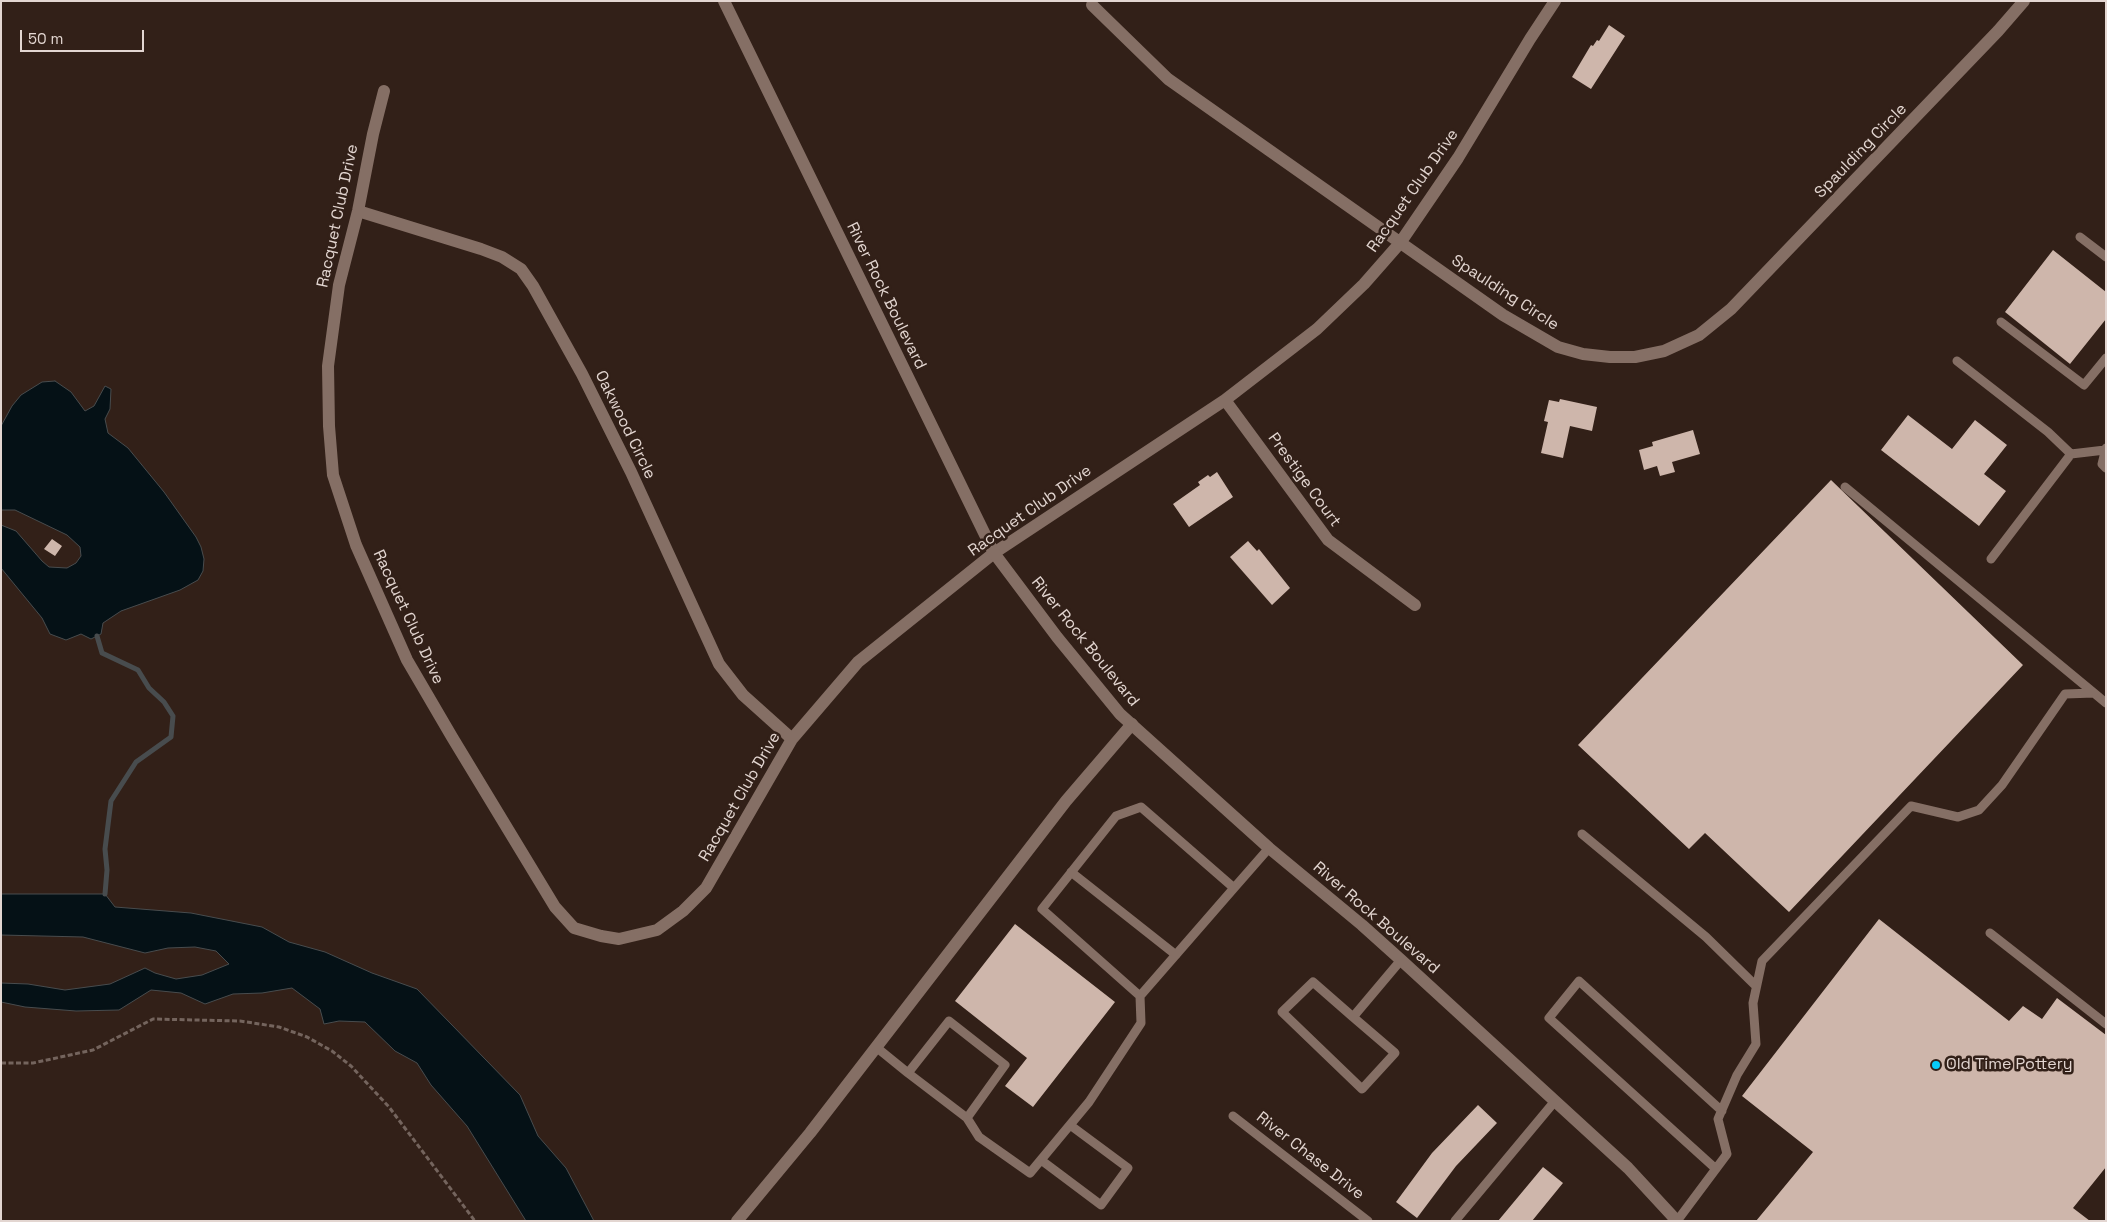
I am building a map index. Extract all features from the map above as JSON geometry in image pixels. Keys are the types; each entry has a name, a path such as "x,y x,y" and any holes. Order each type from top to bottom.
{"street":[{"name":"River Rock Boulevard","path":"724,1 994,553 1056,637 1120,714 1269,848 1362,925 1555,1100 1628,1168 1677,1221"},
{"name":"Racquet Club Drive","path":"384,90 373,134 358,211 339,285 328,366 329,426 333,475 356,546 407,660 555,907 574,928 619,939 657,930 683,911 706,888 792,739 858,662 994,553 1224,400 1317,329 1364,284 1400,243 1458,158 1556,1"},
{"name":"Spaulding Circle","path":"1092,5 1168,79 1503,315 1558,346 1583,354 1635,357 1664,351 1699,335 1731,310 1998,31 2024,1"},
{"name":"Oakwood Circle","path":"358,211 480,249 502,257 521,270 533,286 582,374 631,472 718,664 743,695 792,739"},
{"name":"Prestige Court","path":"1224,400 1328,540 1414,605"},
{"path":"737,1221 810,1134 1066,801 1132,724"}],"lane":[{"path":"2080,237 2106,257"},
{"path":"2001,322 2084,386 2106,358"},
{"path":"1957,361 2048,432 2071,454"},
{"path":"1991,558 2071,454 2106,449 2102,464 2106,468"},
{"path":"1845,487 2106,702"},
{"path":"1677,1221 1727,1154 1718,1119 1737,1075 1756,1044 1753,1003 1762,961 1911,806 1958,817 1979,810 2002,785 2065,694 2094,693"},
{"path":"1140,996 1042,909 1116,816 1141,807 1234,888"},
{"path":"1582,834 1706,936 1756,986"},
{"path":"876,1047 967,1118 979,1136 1030,1173 1089,1102 1141,1023 1140,996 1269,848"},
{"path":"1071,872 1176,955"},
{"path":"1990,933 2106,1024"},
{"path":"1353,1017 1401,960"},
{"path":"1716,1168 1549,1018 1579,981 1722,1111"},
{"path":"1313,982 1353,1017 1394,1053 1362,1089 1282,1012 1313,982"},
{"path":"908,1073 948,1021 1005,1065 967,1118"},
{"path":"1455,1221 1555,1100"},
{"name":"River Chase Drive","path":"1233,1116 1368,1221"},
{"path":"1041,1160 1101,1205 1128,1168 1070,1125"}],"path":[{"path":"1,1063 33,1063 93,1050 153,1019 240,1020 279,1027 307,1037 332,1051 351,1066 389,1107 475,1221"}],"shaded area":[{"path":"55,381 71,392 85,411 94,406 105,386 111,389 110,409 105,419 108,433 128,448 164,492 196,537 204,559 203,571 198,580 180,590 121,611 103,623 101,634 91,639 81,634 66,640 50,634 42,618 1,568 1,525 16,531 49,567 67,568 76,563 81,556 80,547 67,535 15,510 1,510 1,426 12,406 21,395 42,382"},
{"path":"1,894 105,894 115,907 191,913 262,927 289,942 325,952 372,973 417,989 520,1095 538,1136 566,1168 594,1221 526,1221 467,1126 431,1085 417,1063 395,1051 365,1022 339,1021 324,1024 320,1009 292,988 262,993 233,994 205,1004 181,993 151,990 119,1010 76,1011 25,1007 1,1002 1,983 28,984 65,990 110,984 145,968 176,979 202,975 229,964 216,951 195,947 168,948 145,953 83,937 1,935"}],"building":[{"path":"1609,25 1625,36 1591,89 1572,77 1591,45 1593,46 1597,40 1599,41"},
{"path":"2053,250 2106,292 2106,319 2070,364 2005,312"},
{"path":"1560,399 1597,407 1592,431 1570,426 1563,458 1541,453 1548,422 1544,421 1549,400 1559,402"},
{"path":"1908,415 1952,449 1975,420 2007,445 1984,474 2006,491 1979,526 1881,450"},
{"path":"1693,430 1700,454 1672,462 1675,472 1660,476 1657,466 1644,470 1639,450 1653,446 1652,442"},
{"path":"1217,472 1233,497 1189,527 1173,504 1200,485 1198,482 1208,475 1210,477"},
{"path":"1831,480 2023,665 1789,912 1705,833 1689,849 1578,745"},
{"path":"52,539 62,546 55,556 44,549"},
{"path":"1248,541 1257,551 1259,549 1290,588 1272,605 1230,557"},
{"name":"Old Time Pottery","path":"1879,919 2009,1021 2023,1006 2042,1019 2057,998 2106,1035 2106,1167 2073,1208 2090,1221 1756,1221 1813,1152 1742,1096"},
{"path":"1015,924 1115,1002 1033,1107 1005,1086 1027,1058 955,1001"},
{"path":"1478,1105 1497,1123 1456,1166 1417,1218 1396,1202 1432,1153"},
{"path":"1543,1167 1563,1183 1532,1221 1498,1221"}],"waterway":[{"path":"97,636 102,653 138,670 149,688 164,702 173,716 171,737 136,762 111,801 105,849 107,870 105,894"}],"place":[{"name":"Old Time Pottery","path":"1936,1065"}]}
